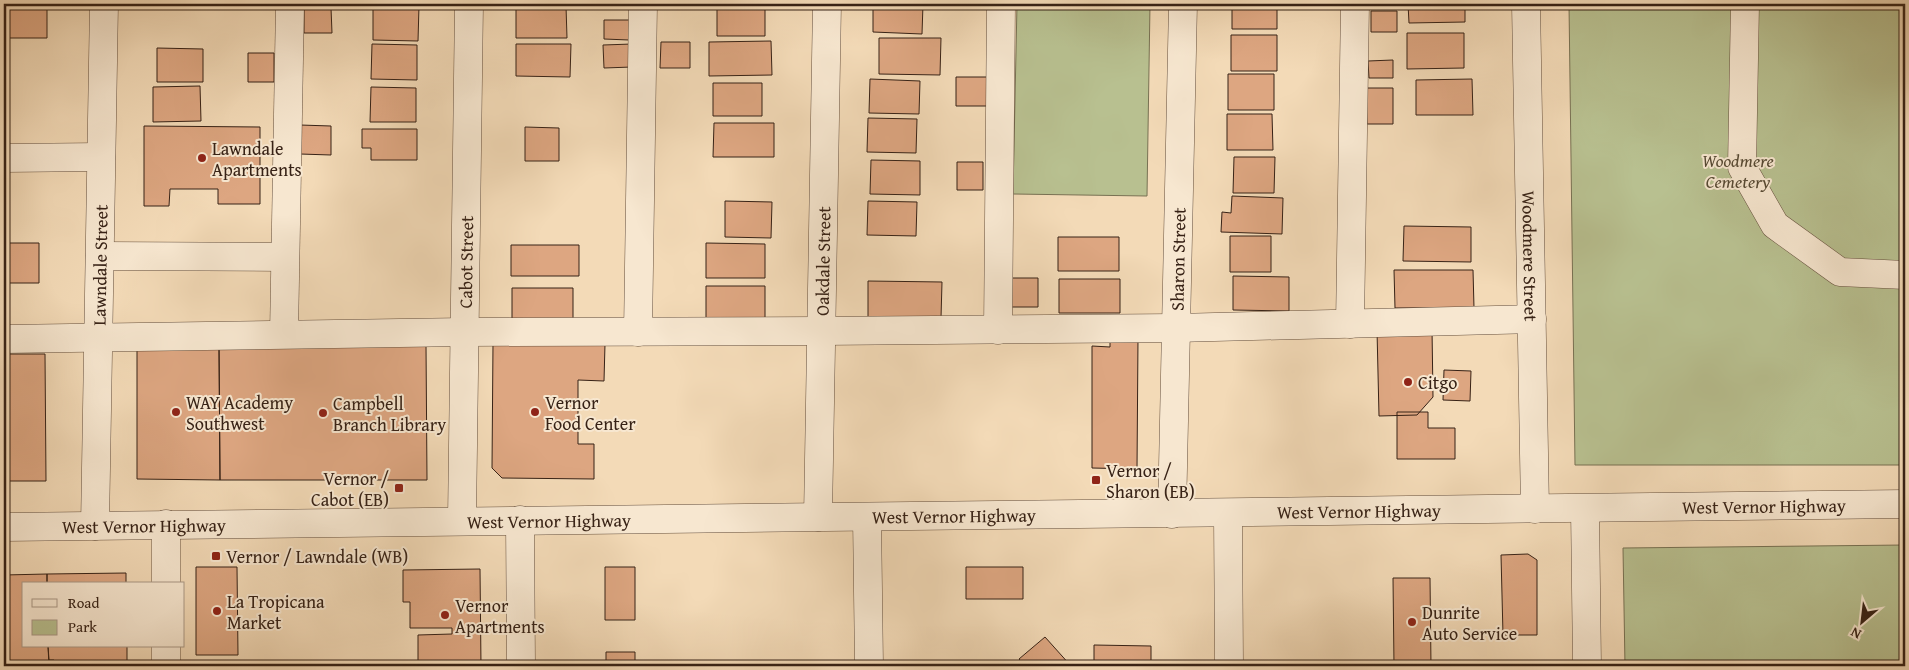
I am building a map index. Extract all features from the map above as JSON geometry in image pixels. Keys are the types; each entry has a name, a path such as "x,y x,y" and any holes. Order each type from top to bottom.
{"street":[{"name":"Lawndale Street","path":"95,526 104,4"},
{"path":"284,334 290,4"},
{"name":"Cabot Street","path":"462,520 469,4"},
{"path":"638,332 643,4"},
{"name":"Oakdale Street","path":"818,517 827,4"},
{"path":"998,330 1001,4"},
{"name":"Sharon Street","path":"1172,514 1184,4"},
{"path":"1350,324 1355,4"},
{"name":"Woodmere Street","path":"1526,4 1535,510"},
{"path":"1745,4 1742,167 1775,225 1840,272 1905,275"},
{"path":"4,158 101,157"},
{"path":"100,256 285,257"},
{"path":"4,339 464,332 1176,328 1532,319"},
{"name":"West Vernor Highway","path":"4,527 462,520 1535,510 1905,504"},
{"path":"1585,509 1587,666"},
{"path":"1228,513 1229,666"},
{"path":"867,517 869,666"},
{"path":"520,520 521,666"},
{"path":"166,524 166,582"},
{"path":"166,648 166,666"}],"green space":[{"path":"1017,4 1150,4 1147,196 1013,194"},
{"name":"Woodmere Cemetery","path":"1569,4 1905,4 1905,465 1575,465"},
{"path":"1905,545 1905,666 1625,666 1623,548"}],"building":[{"path":"4,4 47,4 47,38 4,38"},
{"path":"717,4 765,4 765,36 717,36"},
{"path":"873,4 923,4 922,34 873,32"},
{"path":"1232,4 1277,4 1277,29 1232,29"},
{"path":"1408,4 1465,4 1465,22 1409,23"},
{"path":"373,5 419,6 418,41 373,40"},
{"path":"516,6 566,6 567,38 516,38"},
{"path":"304,7 331,8 332,33 304,33"},
{"path":"1371,11 1397,11 1397,32 1371,32"},
{"path":"604,20 630,20 629,40 604,39"},
{"path":"1407,33 1464,33 1464,68 1407,69"},
{"path":"1231,35 1277,35 1277,71 1231,71"},
{"path":"879,38 941,38 940,75 879,74"},
{"path":"771,41 772,75 709,76 709,42"},
{"path":"661,42 690,42 690,68 660,68"},
{"path":"372,44 417,45 417,80 371,79"},
{"path":"516,44 571,44 570,77 516,76"},
{"path":"632,44 632,67 604,68 603,45"},
{"path":"157,48 203,49 203,82 157,82"},
{"path":"248,53 274,53 274,82 248,82"},
{"path":"1393,60 1393,78 1369,78 1368,61"},
{"path":"1228,74 1274,74 1274,110 1228,110"},
{"path":"956,77 987,77 987,106 956,106"},
{"path":"870,79 920,81 919,114 869,113"},
{"path":"1472,79 1473,115 1416,115 1416,80"},
{"path":"713,83 762,83 762,116 713,116"},
{"path":"200,86 201,121 153,122 153,87"},
{"path":"371,87 416,88 416,122 370,122"},
{"path":"1366,88 1393,88 1393,124 1367,124"},
{"path":"1227,114 1272,114 1273,150 1227,150"},
{"path":"868,118 917,119 916,153 867,152"},
{"path":"714,123 774,123 774,157 713,157"},
{"path":"300,125 331,126 331,155 300,154"},
{"name":"Lawndale Apartments","path":"144,126 260,127 260,204 218,204 218,189 170,189 169,206 144,206"},
{"path":"525,127 559,128 559,161 525,161"},
{"path":"362,129 417,129 417,160 371,160 371,148 362,148"},
{"path":"1234,157 1275,157 1274,193 1233,193"},
{"path":"871,160 920,161 920,195 870,194"},
{"path":"957,162 983,162 983,190 957,190"},
{"path":"1232,196 1283,198 1282,234 1221,232 1222,212 1231,213"},
{"path":"725,201 772,202 771,238 725,237"},
{"path":"868,201 917,202 916,236 867,235"},
{"path":"1404,226 1471,227 1471,262 1403,261"},
{"path":"1230,236 1271,236 1271,272 1230,272"},
{"path":"1058,237 1119,237 1119,271 1058,271"},
{"path":"4,243 39,243 39,283 4,283"},
{"path":"706,243 765,244 765,278 706,278"},
{"path":"511,245 579,245 579,276 511,276"},
{"path":"1394,270 1473,270 1474,308 1395,308"},
{"path":"1233,276 1289,277 1289,311 1233,310"},
{"path":"1011,278 1038,278 1038,307 1011,307"},
{"path":"1059,279 1120,279 1120,313 1059,313"},
{"path":"868,281 942,282 941,318 868,318"},
{"path":"706,286 765,286 765,321 706,321"},
{"path":"512,288 573,288 573,322 512,322"},
{"path":"1432,329 1433,397 1417,415 1379,416 1377,330"},
{"path":"1110,338 1138,338 1137,469 1092,468 1092,346 1110,347"},
{"name":"Vernor Food Center","path":"493,343 605,344 604,381 578,380 578,444 594,444 594,479 502,478 492,468"},
{"name":"Campbell Branch Library","path":"426,345 427,480 220,480 219,346"},
{"name":"WAY Academy Southwest","path":"137,346 219,346 220,480 137,479"},
{"path":"6,354 45,354 46,481 7,481"},
{"path":"6,354 7,481 4,481 4,355"},
{"path":"1444,370 1471,371 1470,401 1443,400"},
{"path":"1397,412 1428,412 1428,428 1455,428 1455,459 1397,459"},
{"path":"1528,554 1537,560 1537,635 1503,635 1501,555"},
{"name":"La Tropicana Market","path":"196,567 237,567 238,655 196,655"},
{"path":"605,567 635,567 635,620 605,620"},
{"path":"966,567 1023,567 1023,599 966,599"},
{"name":"Vernor Apartments","path":"480,569 481,666 418,666 418,635 452,634 452,628 410,628 410,602 403,602 403,570"},
{"path":"126,573 126,582 47,582 47,574"},
{"path":"47,574 47,582 22,582 22,648 48,648 49,666 4,666 4,575"},
{"name":"Dunrite Auto Service","path":"1393,578 1430,578 1431,666 1394,666"},
{"path":"1045,637 1071,666 1025,666 1019,659"},
{"path":"1094,645 1151,646 1151,666 1094,666"},
{"path":"48,648 127,648 127,666 54,666 54,660 49,660"},
{"path":"606,652 635,652 635,666 606,666"}],"place":[{"name":"Lawndale Apartments","path":"202,158"},
{"name":"Citgo","path":"1408,382"},
{"name":"WAY Academy Southwest","path":"176,412"},
{"name":"Vernor Food Center","path":"535,412"},
{"name":"Campbell Branch Library","path":"323,413"},
{"name":"Vernor / Sharon (EB)","path":"1096,480"},
{"name":"Vernor / Cabot (EB)","path":"399,488"},
{"name":"Vernor / Lawndale (WB)","path":"216,556"},
{"name":"La Tropicana Market","path":"217,611"},
{"name":"Vernor Apartments","path":"445,615"},
{"name":"Dunrite Auto Service","path":"1412,622"}]}
